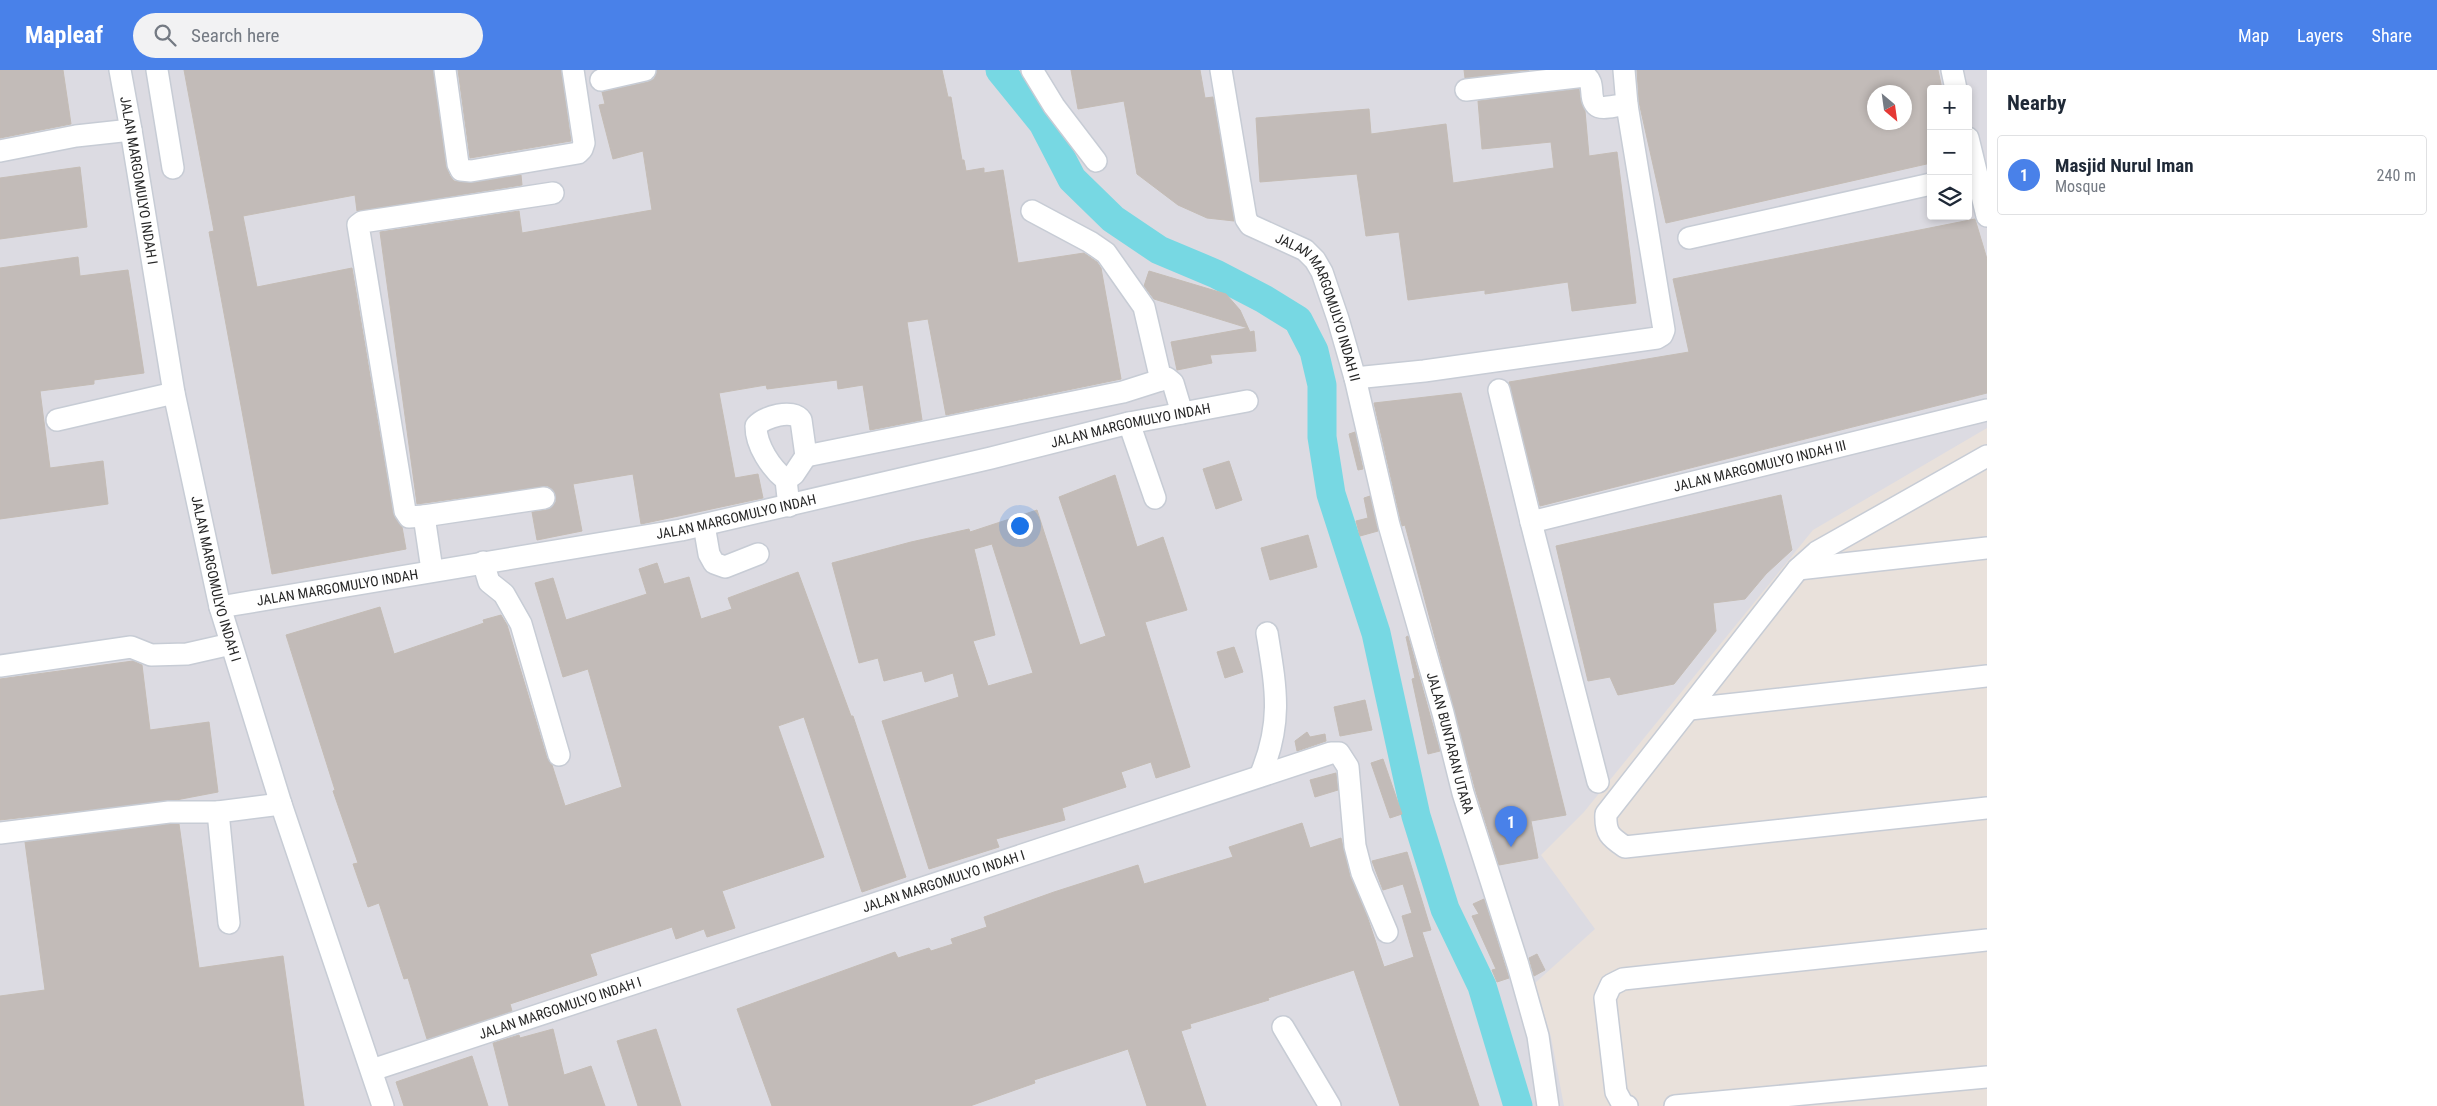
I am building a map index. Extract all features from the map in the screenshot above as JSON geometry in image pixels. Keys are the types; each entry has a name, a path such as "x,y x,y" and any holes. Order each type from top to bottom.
{"street":[{"name":"JALAN MARGOMULYO INDAH I","path":"120,70 132,130 174,393 220,607 281,804 383,1106"},
{"path":"156,70 173,168"},
{"path":"445,70 458,164 461,170 471,172 578,153 582,149 584,142 573,70"},
{"path":"601,80 645,70"},
{"path":"1032,70 1054,106 1096,161"},
{"name":"JALAN MARGOMULYO INDAH II","path":"1221,70 1246,219 1250,225 1305,250 1315,260 1335,309 1355,378 1424,371 1657,338 1662,335 1664,330 1627,105"},
{"path":"1466,90 1585,76 1591,81 1594,103 1597,106 1601,108 1627,105 1624,70"},
{"path":"1952,70 1955,85"},
{"path":"0,151 76,136 132,130"},
{"path":"1972,154 1987,216"},
{"path":"1689,238 1927,185"},
{"path":"544,498 424,516 409,517 405,514 358,225 362,222 553,193"},
{"path":"1032,211 1090,242 1106,253 1144,308 1161,380"},
{"name":"JALAN BUNTARAN UTARA","path":"1355,378 1389,525 1443,713 1463,793 1518,965 1538,1036 1548,1106"},
{"path":"806,456 1123,392 1161,380 1171,380 1182,413"},
{"path":"1499,390 1598,782"},
{"path":"57,420 174,393"},
{"name":"JALAN MARGOMULYO INDAH","path":"220,607 704,525 1128,423 1246,402"},
{"name":"JALAN MARGOMULYO INDAH III","path":"1531,522 1987,410"},
{"path":"786,480 794,474 806,456 802,420 798,415 792,414 764,420 758,424 756,432 763,449 777,472 786,480 789,506"},
{"path":"1128,423 1155,498"},
{"path":"1987,456 1817,552 1798,569 1606,814 1605,827 1612,839 1624,847 1987,808"},
{"path":"424,516 432,570"},
{"path":"704,525 709,554 714,563 724,567 758,554"},
{"path":"1798,569 1987,548"},
{"path":"483,562 489,582 504,594 521,624 559,755"},
{"path":"1260,776 1268,758 1277,695 1267,633"},
{"path":"0,666 131,647 151,655 187,654 231,644"},
{"path":"1690,709 1987,676"},
{"name":"JALAN MARGOMULYO INDAH I","path":"372,1070 1331,753 1339,753 1348,767 1356,846 1362,873 1388,932"},
{"path":"0,833 169,812 218,812 281,804"},
{"path":"218,812 229,923"},
{"path":"1626,1106 1623,1105 1616,1092 1605,998 1611,986 1623,979 1987,940"},
{"path":"1283,1027 1330,1106"},
{"path":"1676,1106 1987,1077"}],"shaded area":[{"path":"0,70 1987,70 1987,428 1813,530 1584,812 1541,855 1595,929 1535,983 1551,1037 1564,1106 0,1106"}],"building":[{"path":"0,70 63,70 71,124 0,138"},
{"path":"184,70 433,70 446,166 454,181 470,183 521,175 522,185 357,211 355,195 243,216 257,287 352,268 393,513 402,527 406,549 272,574 209,232 214,231"},
{"path":"458,70 561,70 571,141 470,158"},
{"path":"657,70 942,70 948,97 951,97 962,160 964,160 966,171 984,168 984,173 1003,170 1018,263 1084,253 1097,262 1101,268 1121,379 946,415 928,319 907,322 922,420 870,430 863,385 838,389 837,380 767,389 766,385 719,393 735,478 758,474 763,498 641,524 633,474 573,484 582,531 537,540 532,512 546,510 556,502 554,491 548,486 417,504 380,232 519,211 522,233 652,210 643,151 613,159 599,105 605,104 602,92 648,82 654,79"},
{"path":"1071,70 1200,70 1205,98 1213,97 1234,221 1207,218 1178,205 1137,174 1124,101 1078,109"},
{"path":"1464,70 1529,70 1465,78"},
{"path":"1637,70 1938,70 1941,85 1927,85 1927,164 1666,223 1639,102"},
{"path":"1579,89 1585,111 1589,156 1617,152 1636,303 1572,311 1568,282 1485,294 1485,290 1408,300 1399,232 1366,236 1357,174 1260,182 1256,118 1369,109 1371,134 1446,124 1453,183 1554,168 1551,142 1482,149 1478,101"},
{"path":"80,167 87,227 0,239 0,178"},
{"path":"1975,219 1987,259 1987,393 1540,506 1509,382 1689,352 1673,279"},
{"path":"78,257 80,276 128,270 144,373 94,380 94,384 40,391 50,468 103,461 108,504 0,519 0,268"},
{"path":"1149,271 1226,294 1240,310 1250,332 1254,331 1256,351 1210,355 1212,363 1177,370 1171,342 1248,328 1154,299 1144,286"},
{"path":"1461,393 1566,815 1531,821 1538,858 1499,865 1476,792 1405,525 1402,526 1374,403"},
{"path":"1355,432 1363,469 1358,470 1349,434"},
{"path":"1229,461 1242,500 1216,509 1203,469"},
{"path":"1115,475 1137,547 1163,537 1187,610 1145,622 1190,767 1156,778 1151,762 1121,772 1126,787 1062,808 1065,820 996,839 999,847 929,869 882,721 959,697 953,673 925,682 922,671 884,681 878,658 859,663 832,563 911,542 969,529 970,532 1037,510 1080,645 1106,636 1059,497","holes":["992,544 1033,673 988,686 973,641 995,635 974,549"]},
{"path":"1781,495 1792,550 1766,574 1745,599 1713,603 1716,631 1674,684 1618,695 1610,677 1588,681 1556,546"},
{"path":"1370,496 1378,531 1360,536 1356,521 1368,518 1364,498"},
{"path":"1308,535 1317,567 1270,580 1261,548"},
{"path":"657,563 664,584 689,577 701,619 732,609 728,598 798,572 851,716 853,716 906,877 862,892 804,717 778,726 824,857 722,891 735,928 707,937 704,929 676,939 672,927 590,954 597,975 510,1004 512,1011 427,1039 408,978 404,979 379,903 368,907 353,864 358,863 333,791 335,790 286,635 380,607 394,654 484,623 483,620 501,615 507,625 547,758 552,765 565,806 622,787 588,669 563,677 535,583 553,578 566,620 647,594 639,569"},
{"path":"1408,636 1440,751 1428,754 1412,679 1415,678 1406,637"},
{"path":"1234,647 1243,672 1225,678 1217,652"},
{"path":"133,661 142,665 150,730 209,722 218,792 176,800 0,820 0,679"},
{"path":"1365,700 1372,730 1340,736 1334,707"},
{"path":"1307,732 1310,737 1325,734 1326,741 1297,751 1295,741"},
{"path":"1383,759 1402,814 1390,818 1371,763"},
{"path":"1336,773 1338,790 1315,797 1310,780"},
{"path":"1302,823 1310,848 1341,838 1350,876 1367,916 1384,967 1414,957 1402,916 1412,913 1403,884 1383,890 1372,861 1407,852 1431,930 1422,932 1479,1106 1400,1106 1354,970 1268,998 1269,1000 1190,1024 1191,1028 1181,1031 1206,1106 1147,1106 1128,1049 1034,1080 1035,1083 970,1106 772,1106 737,1009 895,952 898,958 929,948 931,951 953,944 951,939 987,927 984,917 1054,892 1138,865 1144,884 1233,857 1229,847"},
{"path":"179,824 199,968 283,956 304,1106 0,1106 0,996 45,990 25,842"},
{"path":"1484,899 1509,978 1497,982 1492,970 1496,969 1472,916 1479,914 1473,904"},
{"path":"1537,954 1545,970 1534,976 1529,958"},
{"path":"553,1029 564,1075 591,1066 605,1106 509,1106 493,1043 519,1035 520,1038"},
{"path":"656,1029 681,1106 638,1106 617,1041"},
{"path":"472,1056 488,1106 404,1106 396,1082"}],"waterway":[{"path":"1000,70 1043,123 1072,179 1113,219 1159,250 1216,274 1264,299 1298,320 1314,351 1322,385 1322,437 1331,494 1376,633 1416,816 1445,909 1482,986 1518,1106"}],"place":[{"name":"Masjid Nurul Iman","path":"1511,847"}]}
